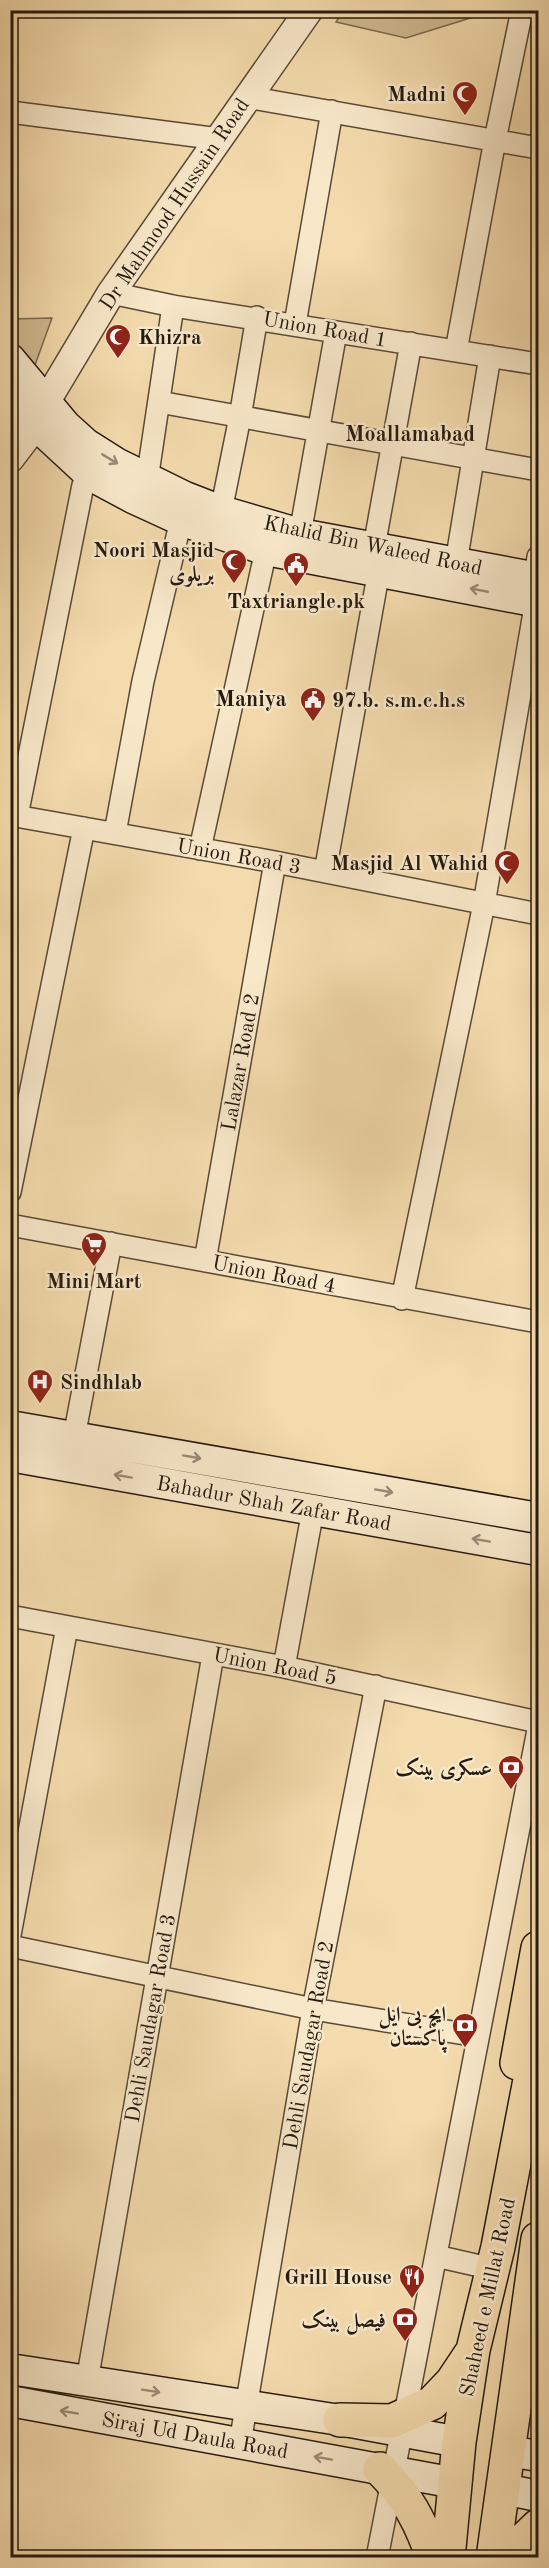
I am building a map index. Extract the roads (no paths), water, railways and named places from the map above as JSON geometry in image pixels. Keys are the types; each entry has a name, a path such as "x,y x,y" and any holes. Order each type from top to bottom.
{"main road":[{"name":"Khalid Bin Waleed Road","path":"10,359 41,414 90,475 181,520 223,537 266,550 456,563 537,583"},
{"name":"Khalid Bin Waleed Road","path":"10,393 41,414 66,426 86,444 147,480 221,511 377,559 537,583"},
{"name":"Bahadur Shah Zafar Road","path":"10,1426 538,1518"},
{"name":"Bahadur Shah Zafar Road","path":"10,1456 538,1550"},
{"path":"495,2258 488,2223 538,1948"},
{"name":"Shaheed e Millat Road","path":"448,2558 459,2442 473,2350 495,2258 538,2038"},
{"name":"Shaheed e Millat Road","path":"493,2558 504,2489 524,2453 520,2377 535,2278 538,2239"},
{"path":"404,2424 432,2403 452,2382 473,2350"},
{"name":"Siraj Ud Daula Road","path":"10,2369 340,2420"},
{"path":"520,2377 538,2403"},
{"name":"Siraj Ud Daula Road","path":"10,2401 240,2443 389,2474 455,2483"},
{"path":"340,2420 392,2421 459,2442"},
{"path":"389,2474 422,2524 433,2558"},
{"path":"504,2489 538,2496"},
{"path":"505,2558 538,2526"}],"street":[{"name":"Dr Mahmood Hussain Road","path":"10,459 41,414 111,292 309,10"},
{"path":"456,351 495,140 522,10"},
{"path":"247,97 538,148"},
{"path":"295,324 332,111"},
{"path":"10,112 219,139"},
{"name":"Union Road 1","path":"111,292 174,306 256,317 538,364"},
{"path":"147,480 174,306"},
{"path":"221,511 240,417 256,317"},
{"path":"300,534 336,332"},
{"path":"324,872 411,343"},
{"path":"456,563 490,356"},
{"path":"159,402 538,470"},
{"path":"14,815 83,485 90,475"},
{"path":"115,833 143,681 181,520"},
{"path":"200,849 266,550"},
{"path":"402,1299 484,904 537,583"},
{"name":"Union Road 3","path":"14,815 275,862 538,914"},
{"path":"10,1192 84,828"},
{"name":"Lalazar Road 2","path":"205,1261 275,862"},
{"name":"Union Road 4","path":"10,1225 402,1299 538,1322"},
{"path":"74,1437 111,1243"},
{"path":"284,1667 313,1510"},
{"name":"Union Road 5","path":"10,1616 284,1667 538,1722"},
{"path":"10,1935 67,1627"},
{"name":"Dehli Saudagar Road 3","path":"87,2381 213,1655"},
{"name":"Dehli Saudagar Road 2","path":"240,2443 313,2009 376,1686"},
{"path":"377,2558 389,2474 404,2424 477,2036 538,1730"},
{"path":"10,1946 313,2009 477,2036"},
{"path":"436,2256 495,2258"}],"place":[{"name":"Madni","path":"465,117"},
{"name":"Khizra","path":"118,360"},
{"name":"Noori Masjid بریلوی","path":"234,585"},
{"name":"Taxtriangle.pk","path":"296,588"},
{"name":"97.b. s.m.c.h.s","path":"313,723"},
{"name":"Masjid Al Wahid","path":"507,886"},
{"name":"Mini Mart","path":"94,1268"},
{"name":"Sindhlab","path":"40,1405"},
{"name":"عسکری بینک","path":"511,1791"},
{"name":"ایچ بی ایل پاکستان","path":"465,2049"},
{"name":"Grill House","path":"412,2300"},
{"name":"فیصل بینک","path":"405,2343"}],"district":[{"name":"Moallamabad","path":"410,433"},
{"name":"Maniya","path":"251,698"}]}
